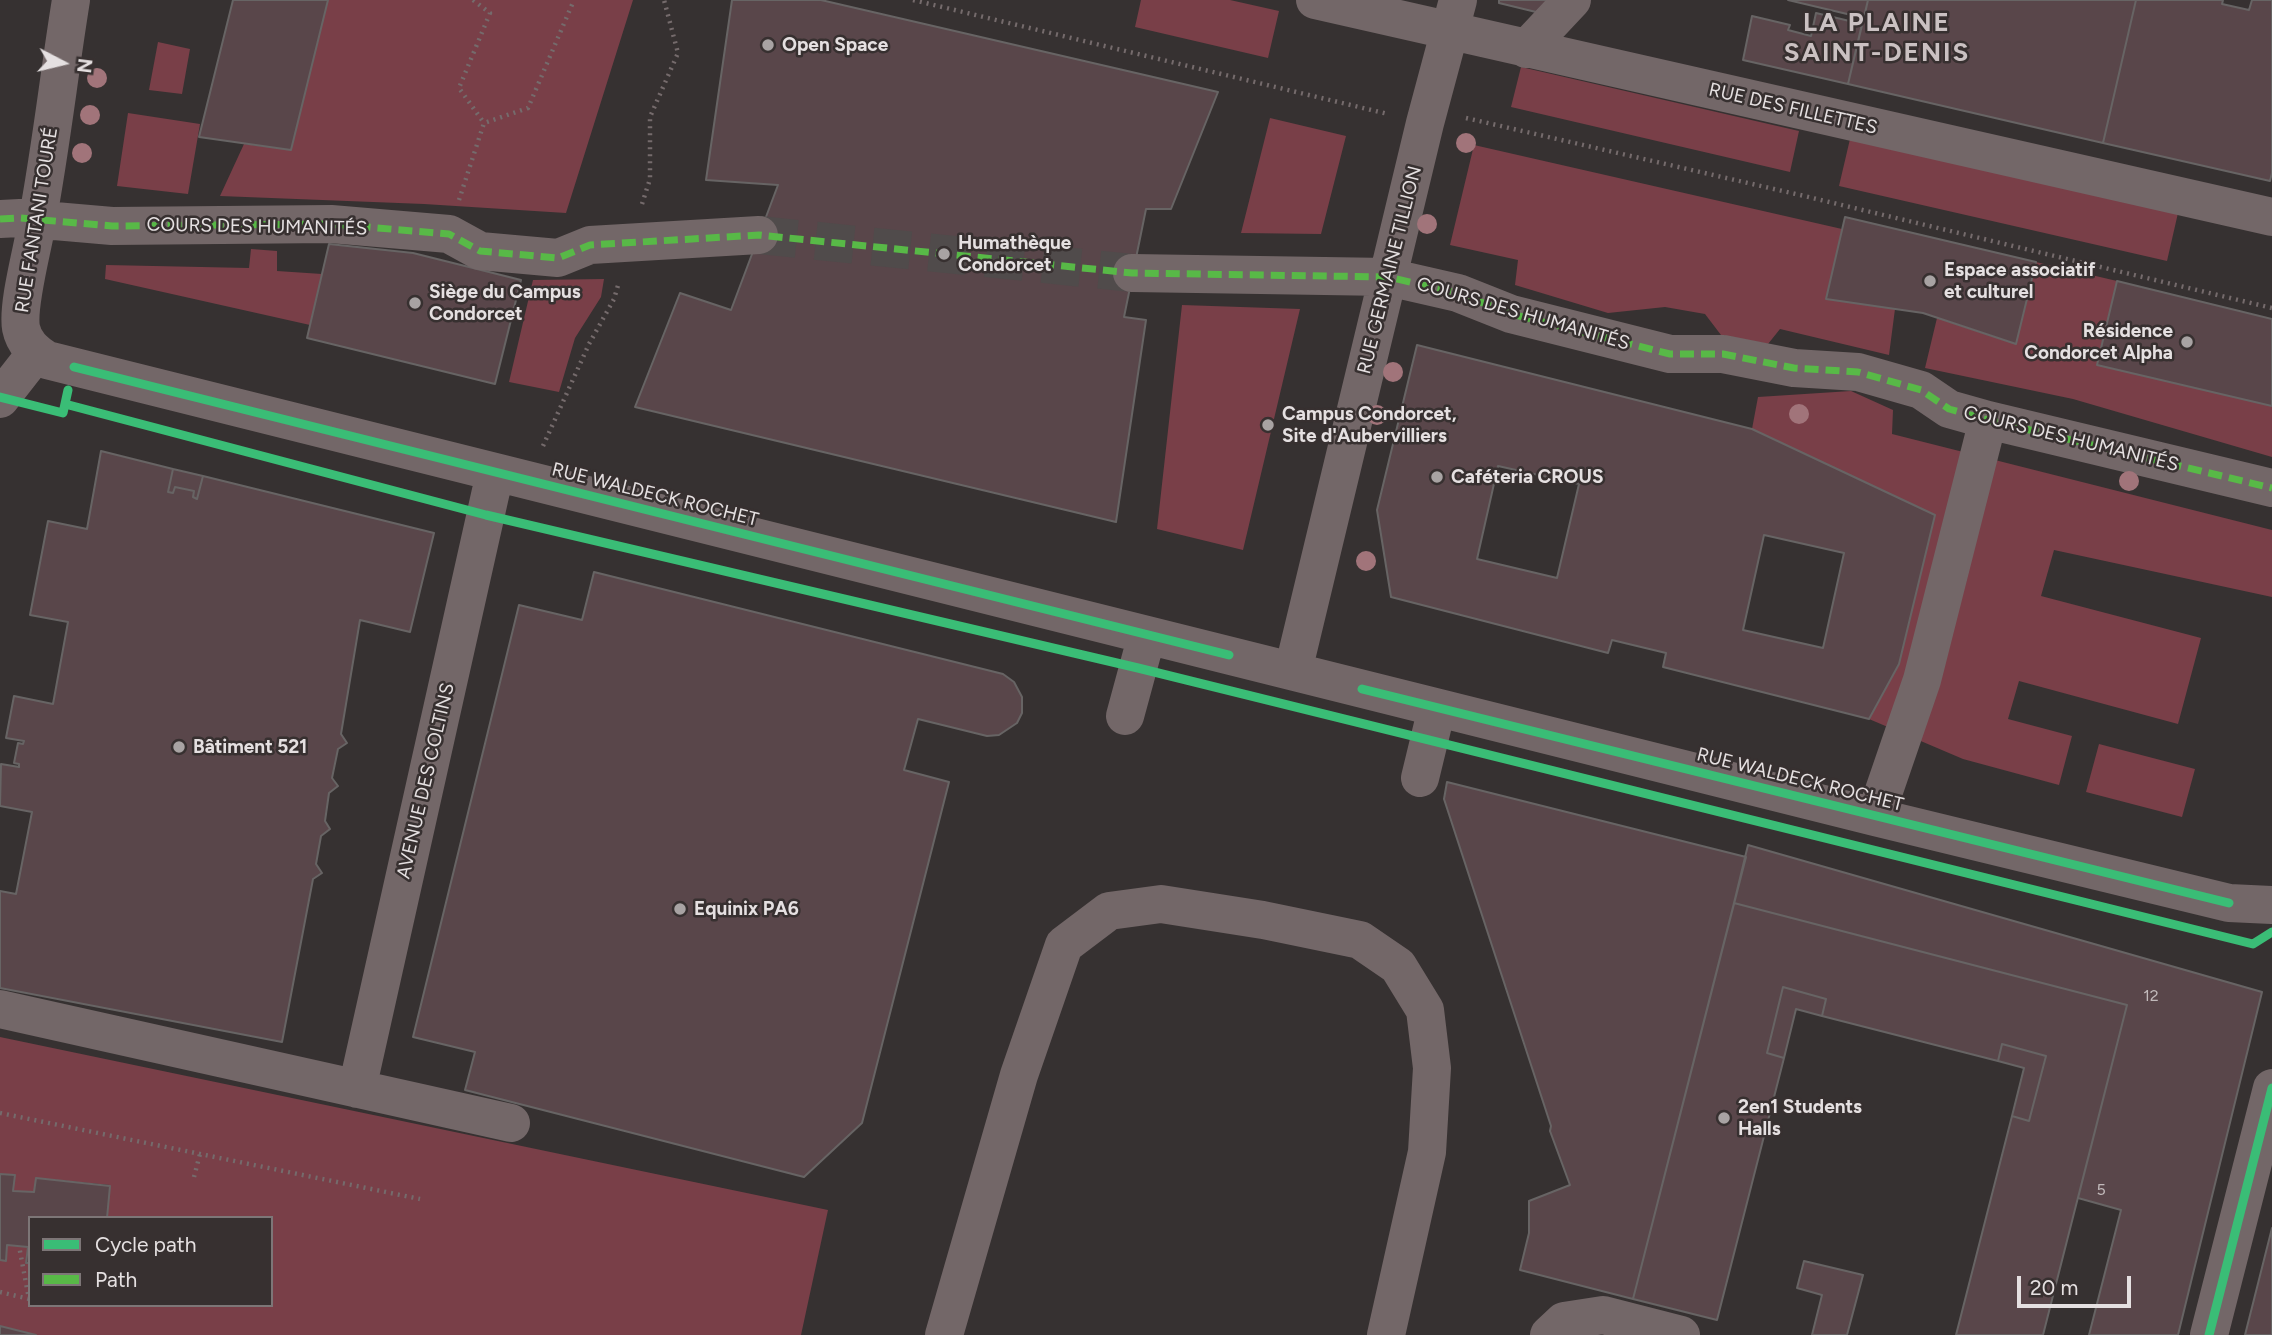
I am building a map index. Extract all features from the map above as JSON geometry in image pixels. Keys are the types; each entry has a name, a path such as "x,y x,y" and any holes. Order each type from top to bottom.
{"street":[{"name":"RUE FANTANI TOURÉ","path":"36,354 24,335 21,310 38,219 71,0"},
{"name":"RUE DES FILLETTES","path":"1315,0 1454,16 1525,49 2272,217"},
{"path":"1525,49 1572,0"},
{"name":"RUE GERMAINE TILLION","path":"1293,671 1425,123 1454,16"},
{"name":"COURS DES HUMANITÉS","path":"0,219 38,219 112,226 331,224 449,234 480,251 558,258 590,245 759,235"},
{"name":"COURS DES HUMANITÉS","path":"1132,272 1388,277 1458,293 1511,314 1670,354 1723,354 1794,368 1858,372 1921,390 1949,409 1988,420 2272,488"},
{"path":"0,399 36,354"},
{"name":"RUE WALDECK ROCHET","path":"36,354 60,364 1875,817 2230,903 2272,905"},
{"path":"1875,817 1922,680 1988,420"},
{"name":"AVENUE DES COLTINS","path":"357,1089 495,473"},
{"path":"1125,716 1147,635"},
{"path":"1420,778 1437,708"},
{"path":"944,1335 1019,1075 1064,945 1108,911 1161,904 1263,920 1360,940 1398,966 1425,1010 1432,1068 1427,1152 1386,1335"},
{"path":"0,1009 511,1124"},
{"path":"2209,1335 2272,1088"},
{"path":"1549,1335 1564,1321 1603,1315 1681,1335"}],"path":[{"path":"473,0 489,13 459,88 484,123"},
{"path":"484,123 528,107 574,0"},
{"path":"913,0 1425,123 1461,117 2272,307"},
{"path":"449,234 484,123"},
{"path":"65,404 78,408"},
{"path":"0,1113 420,1199"},
{"path":"194,1177 200,1154"},
{"path":"19,1246 28,1293"},
{"path":"0,1292 28,1298"}],"shaded area":[{"path":"328,0 633,0 566,213 220,196 244,144 291,150"},
{"path":"1141,0 1230,0 1279,11 1268,58 1135,27"},
{"path":"158,42 190,49 182,94 149,90"},
{"path":"1521,67 1799,131 1790,172 1511,107"},
{"path":"128,113 200,124 188,194 117,186"},
{"path":"1270,118 1346,136 1321,234 1241,233"},
{"path":"1850,139 2178,213 2167,261 1839,186"},
{"path":"1474,145 1842,229 1826,299 1895,309 1889,355 1780,329 1768,344 1721,335 1705,314 1665,307 1608,313 1515,285 1518,260 1450,245"},
{"path":"251,249 277,251 277,271 322,274 310,325 105,279 106,265 249,268"},
{"path":"2036,262 2117,281 2097,365 2272,406 2272,457 2073,399 1925,368 1937,318"},
{"path":"604,279 601,297 575,338 559,392 509,382 533,280"},
{"path":"1182,305 1300,309 1243,550 1157,529"},
{"path":"1851,391 1893,410 1892,434 2272,530 2272,597 2054,550 2041,596 2201,638 2178,724 2019,681 2008,719 2072,736 2059,785 1963,759 1869,719 1899,664 1935,515 1752,429 1758,397"},
{"path":"2099,744 2195,769 2182,817 2086,792"},
{"path":"0,1037 828,1210 801,1335 36,1335 0,1326 0,1260 6,1260 7,1245 28,1247 28,1307 273,1307 273,1216 107,1216 110,1185 36,1178 34,1192 13,1191 15,1176 0,1174"}],"building":[{"path":"233,0 328,0 291,150 199,137"},
{"name":"Humathèque Condorcet","path":"732,0 821,0 1218,92 1171,209 1146,209 1124,317 1146,320 1116,522 635,407 680,293 731,310 778,185 706,180"},
{"path":"1499,0 1550,0 1536,12 1499,3"},
{"path":"1788,0 1868,0 1864,18"},
{"path":"1868,0 2136,0 2103,143 1848,84"},
{"path":"2136,0 2223,0 2222,4 2249,10 2252,0 2272,0 2270,181 2103,143"},
{"path":"1816,13 1862,24 1848,84 1743,60 1752,16 1790,25 1788,30 1811,36"},
{"name":"Espace associatif et culturel","path":"1845,217 2036,262 2016,344 1923,313 1826,299"},
{"name":"Siège du Campus Condorcet","path":"329,244 413,253 521,280 495,384 307,338"},
{"name":"Résidence Condorcet Alpha","path":"2117,281 2272,319 2272,406 2097,365"},
{"path":"1417,345 1752,429 1935,515 1899,664 1869,719 1663,667 1666,653 1612,640 1608,653 1391,597 1377,510","holes":["1498,466 1579,484 1557,578 1477,559","1764,535 1844,553 1823,648 1743,630"]},
{"name":"Bâtiment 521","path":"101,451 173,469 168,492 173,493 175,487 194,491 193,497 197,499 203,476 434,533 410,632 360,620 341,734 347,743 338,749 332,778 338,786 329,793 325,821 330,829 321,836 316,864 322,873 313,879 282,1042 0,988 0,891 16,894 32,812 0,806 1,764 19,767 19,764 14,763 18,743 23,744 24,741 6,738 14,696 53,704 68,622 30,615 48,521 87,529"},
{"path":"173,469 203,476 197,499 193,497 194,491 175,487 173,493 168,492"},
{"name":"Equinix PA6","path":"594,572 1003,674 1014,682 1022,697 1022,713 1017,723 999,735 987,736 918,719 904,770 949,782 862,1123 804,1177 465,1090 475,1052 413,1037 519,605 582,620"},
{"path":"1447,782 1746,857 1633,1299 1520,1270 1529,1233 1529,1201 1570,1185 1550,1131 1551,1126 1444,799"},
{"path":"1748,845 2262,992 2178,1335 2089,1335 2121,1210 2078,1198 2127,1005 1734,903"},
{"name":"2en1 Students Halls","path":"1734,903 2127,1005 2043,1335 1956,1335 2012,1116 2029,1121 2046,1056 2002,1044 1998,1061 1822,1016 1826,999 1783,987 1767,1053 1784,1058 1717,1320 1633,1299"},
{"path":"1783,987 1826,999 1822,1016 1796,1009 1784,1058 1767,1053"},
{"path":"2002,1044 2046,1056 2029,1121 2012,1116 2024,1068 1998,1061"},
{"path":"0,1174 15,1175 13,1191 34,1192 36,1178 110,1186 107,1216 28,1216 28,1247 7,1245 6,1261 0,1260"},
{"path":"2272,1228 2272,1335 2245,1335"},
{"path":"1804,1261 1863,1275 1847,1335 1812,1335 1822,1295 1797,1288"},
{"path":"0,1326 36,1335 0,1335"}],"tunnel":[{"path":"759,235 1132,273"}],"marked path":[{"path":"0,219 20,218 112,226 331,224 449,234 480,251 558,258 590,245 759,235 1132,273 1388,277 1458,293 1511,314 1670,354 1723,354 1794,368 1858,372 1921,390 1949,409 1988,420 2272,488"}],"cycle path":[{"path":"74,367 1229,655"},
{"path":"0,397 63,413 68,390"},
{"path":"65,404 486,515 1138,668 2253,944 2272,932"},
{"path":"1362,689 2229,903"},
{"path":"2209,1335 2272,1088"}],"place":[{"name":"Open Space","path":"768,45"},
{"name":"Humathèque Condorcet","path":"944,254"},
{"name":"Espace associatif et culturel","path":"1930,281"},
{"name":"Siège du Campus Condorcet","path":"415,303"},
{"name":"Résidence Condorcet Alpha","path":"2187,342"},
{"name":"Campus Condorcet, Site d'Aubervilliers","path":"1268,425"},
{"name":"Caféteria CROUS","path":"1437,477"},
{"name":"Bâtiment 521","path":"179,747"},
{"name":"Equinix PA6","path":"680,909"},
{"name":"2en1 Students Halls","path":"1724,1118"}],"district":[{"name":"LA PLAINE SAINT-DENIS","path":"1877,38"}]}
